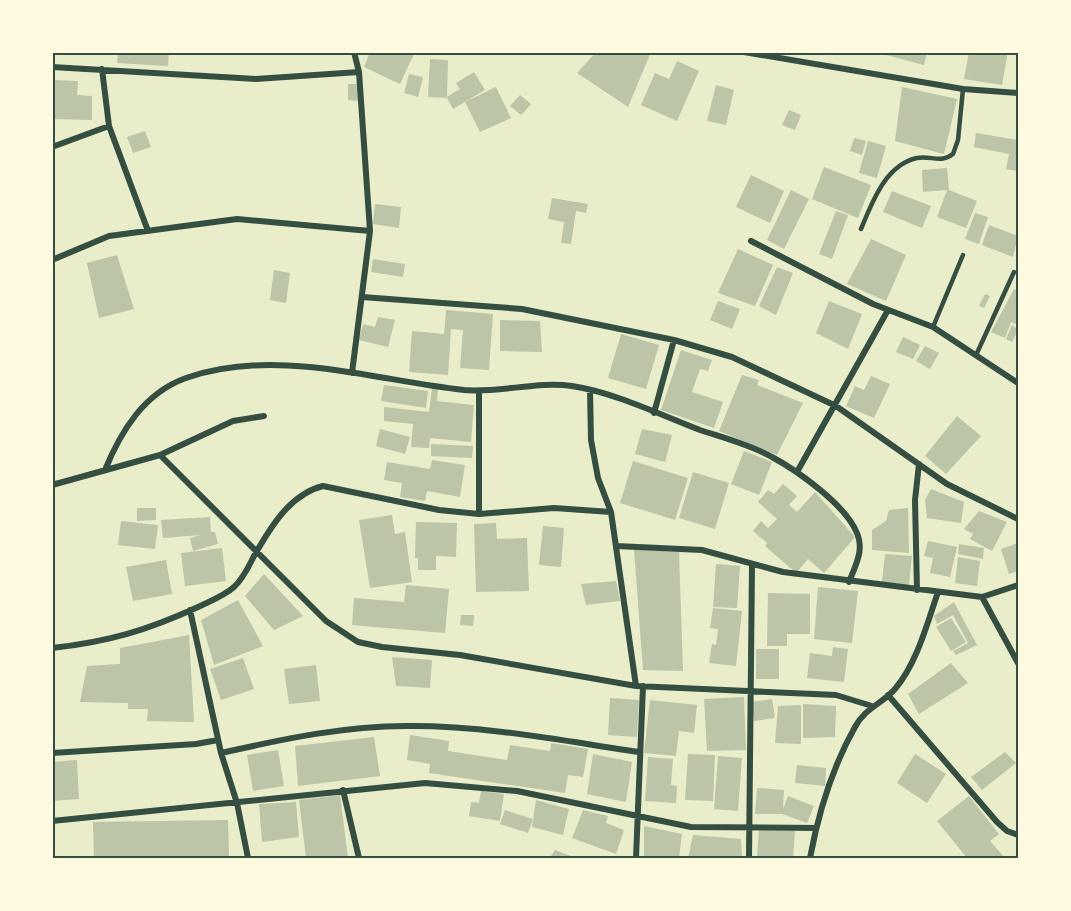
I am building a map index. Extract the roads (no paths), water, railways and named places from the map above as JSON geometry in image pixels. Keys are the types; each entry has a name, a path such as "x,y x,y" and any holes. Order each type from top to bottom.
{"street":[{"path":"352,373 370,231 359,72 354,52"},
{"path":"744,52 963,88 1018,93"},
{"path":"52,67 256,79 359,72"},
{"path":"102,69 109,126 148,231"},
{"path":"52,147 109,126"},
{"path":"52,260 109,236 237,219 370,231"},
{"path":"751,241 888,310 933,327 977,353 1018,383"},
{"path":"362,297 522,309 674,340 732,357 792,383 836,406 947,484 1018,519"},
{"path":"797,472 888,310"},
{"path":"654,413 674,340"},
{"path":"105,470 116,443 151,397 184,379 218,369 251,365 352,373 479,391 570,386 590,390 770,455 797,472 846,514 856,531 861,549 849,582"},
{"path":"590,390 591,440 596,468 611,512 640,686 636,858"},
{"path":"479,391 479,514"},
{"path":"52,485 160,455 233,421 264,416"},
{"path":"160,455 326,621 358,642 382,647 460,655 640,686 836,695 872,706"},
{"path":"917,590 915,500 919,464"},
{"path":"52,648 120,638 147,630 234,587 256,552 293,502 304,493 323,486 439,510 479,514 554,508 611,512"},
{"path":"616,546 702,550 783,572 982,597 1018,585"},
{"path":"749,858 752,564"},
{"path":"810,858 816,828 856,725 872,706 888,695 902,678 923,636 938,592"},
{"path":"982,597 1018,663"},
{"path":"190,610 221,753 237,803 248,858"},
{"path":"888,695 997,822 1007,831 1018,835"},
{"path":"221,753 319,734 374,727 410,726 511,733 639,752"},
{"path":"52,753 196,744 218,740"},
{"path":"52,821 425,783 517,792 691,827 816,828"},
{"path":"343,790 359,858"}],"lane":[{"path":"861,229 877,192 888,176 916,158 939,160 953,154 958,140 963,88"},
{"path":"933,327 963,255"},
{"path":"977,353 1014,272"}]}
